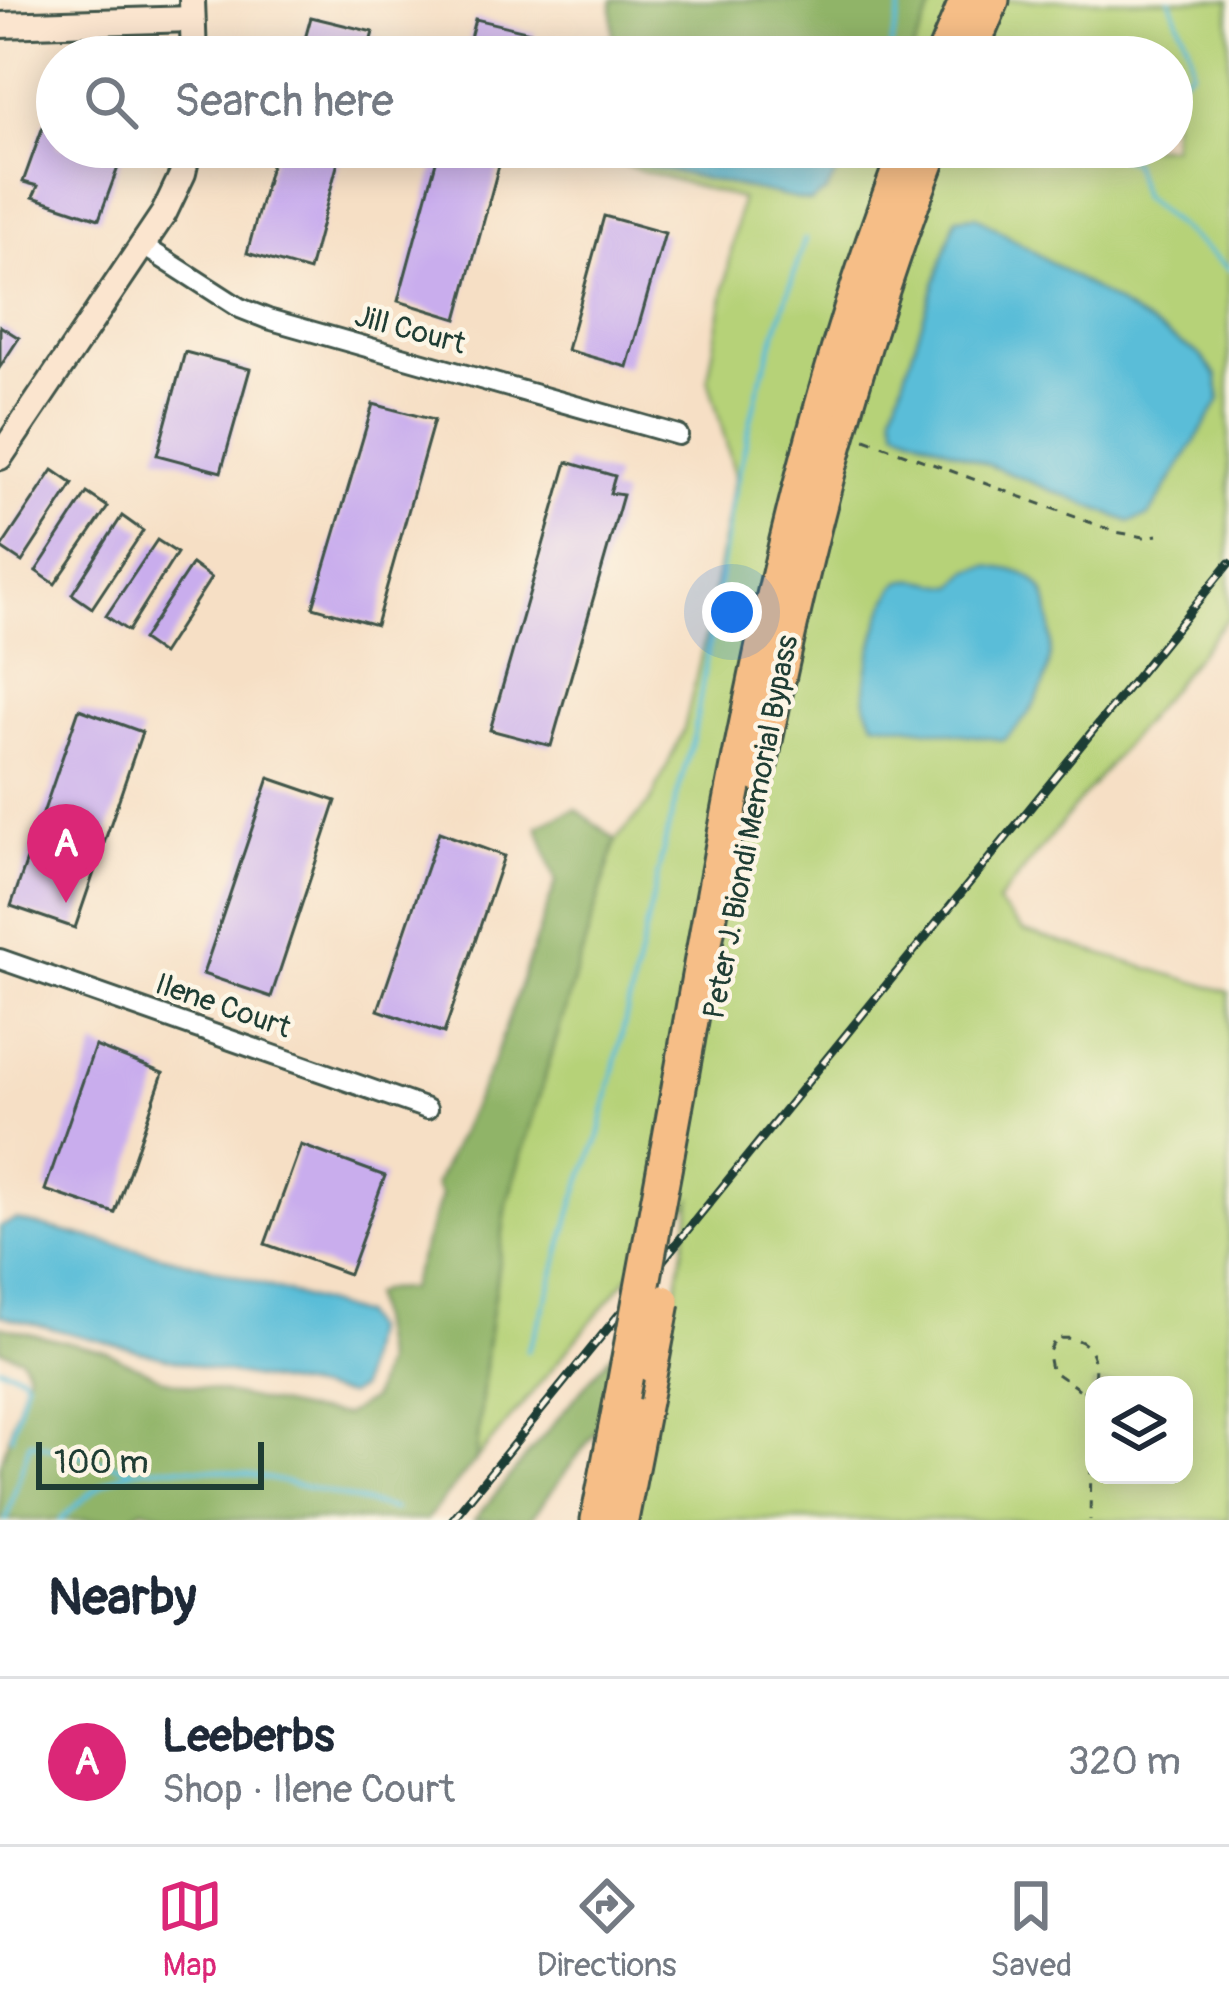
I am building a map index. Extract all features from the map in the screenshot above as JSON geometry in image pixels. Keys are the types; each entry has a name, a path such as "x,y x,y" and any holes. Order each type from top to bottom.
{"highway":[{"path":"952,36 967,0"},
{"path":"977,36 992,0"},
{"name":"Peter J. Biondi Memorial Bypass","path":"621,1520 652,1366 679,1149 740,750 787,534 832,371 901,168"},
{"name":"Peter J. Biondi Memorial Bypass","path":"598,1520 809,542 879,298 925,168"}],"street":[{"path":"0,25 192,9"},
{"path":"0,457 142,245 172,197 182,168"},
{"name":"Jill Court","path":"142,245 240,308 268,320 677,435"},
{"name":"Ilene Court","path":"0,959 427,1108"}],"path":[{"path":"869,440 1116,532 1158,535"},
{"path":"1083,1392 1094,1381 1094,1357 1086,1342 1076,1337 1055,1339 1048,1354 1051,1370 1092,1404 1090,1520"}],"green space":[{"path":"612,0 935,0 919,36 613,36"},
{"path":"895,0 1229,0 1229,616 997,903 1023,931 1229,992 1229,1520 635,1520 692,1200 476,1460 507,1203 616,840 651,801 684,729 707,630 735,475 708,378 741,199 634,168 1193,168 1193,36 893,36"},
{"path":"576,809 616,840 507,1203 476,1460 426,1520 188,1520 142,1509 126,1520 0,1520 0,1467 28,1371 21,1357 0,1350 0,1326 107,1352 166,1380 309,1411 345,1415 372,1399 383,1363 372,1295 409,1289 441,1196 435,1185 493,1063 556,882 538,826"},
{"path":"613,1352 605,1419 530,1520 474,1520"}],"water":[{"path":"657,168 839,168 827,191 810,202"},
{"path":"976,216 1201,356 1217,376 1220,400 1149,516 1130,522 897,428 893,411 956,218"},
{"path":"988,566 1029,577 1046,599 1049,666 1028,714 1003,740 874,722 866,704 867,678 879,622 892,592 899,583 910,580 955,586 969,571"},
{"path":"16,1220 204,1266 361,1315 370,1330 359,1389 348,1395 213,1370 0,1315 0,1227"}],"building":[{"path":"311,17 373,32 372,36 306,36"},
{"path":"475,19 535,33 534,36 471,36"},
{"path":"36,146 36,168 118,168 99,219 33,197 38,186 23,182"},
{"path":"270,168 336,168 309,271 247,253"},
{"path":"434,168 498,168 457,319 398,301"},
{"path":"604,216 665,233 627,367 567,350"},
{"path":"0,326 19,338 0,367"},
{"path":"185,352 250,369 221,472 157,455"},
{"path":"373,404 434,420 376,625 313,607"},
{"path":"567,462 615,476 610,493 623,495 551,746 490,730"},
{"path":"53,470 73,484 22,562 1,548"},
{"path":"87,493 108,507 55,584 36,571"},
{"path":"122,516 143,531 92,608 72,594"},
{"path":"157,540 177,553 128,631 106,616"},
{"path":"192,564 211,578 162,654 142,640"},
{"path":"79,709 142,732 75,928 11,906"},
{"path":"269,778 336,801 271,997 203,974"},
{"path":"439,832 504,856 444,1033 378,1010"},
{"path":"95,1046 163,1073 115,1213 45,1190"},
{"path":"301,1145 385,1176 349,1274 265,1244"}],"waterway":[{"path":"894,36 903,0"},
{"path":"1170,0 1184,36"},
{"path":"1134,168 1142,197 1229,269"},
{"path":"527,1351 598,1141 694,734 732,502 758,389 805,239"},
{"path":"0,1367 21,1374 26,1381 11,1437"},
{"path":"6,1520 30,1442 131,1469"},
{"path":"61,1520 117,1477 167,1467 267,1478 395,1510"}],"railway":[{"path":"452,1520 1229,563"}],"place":[{"name":"Leeberbs","path":"66,903"}]}
